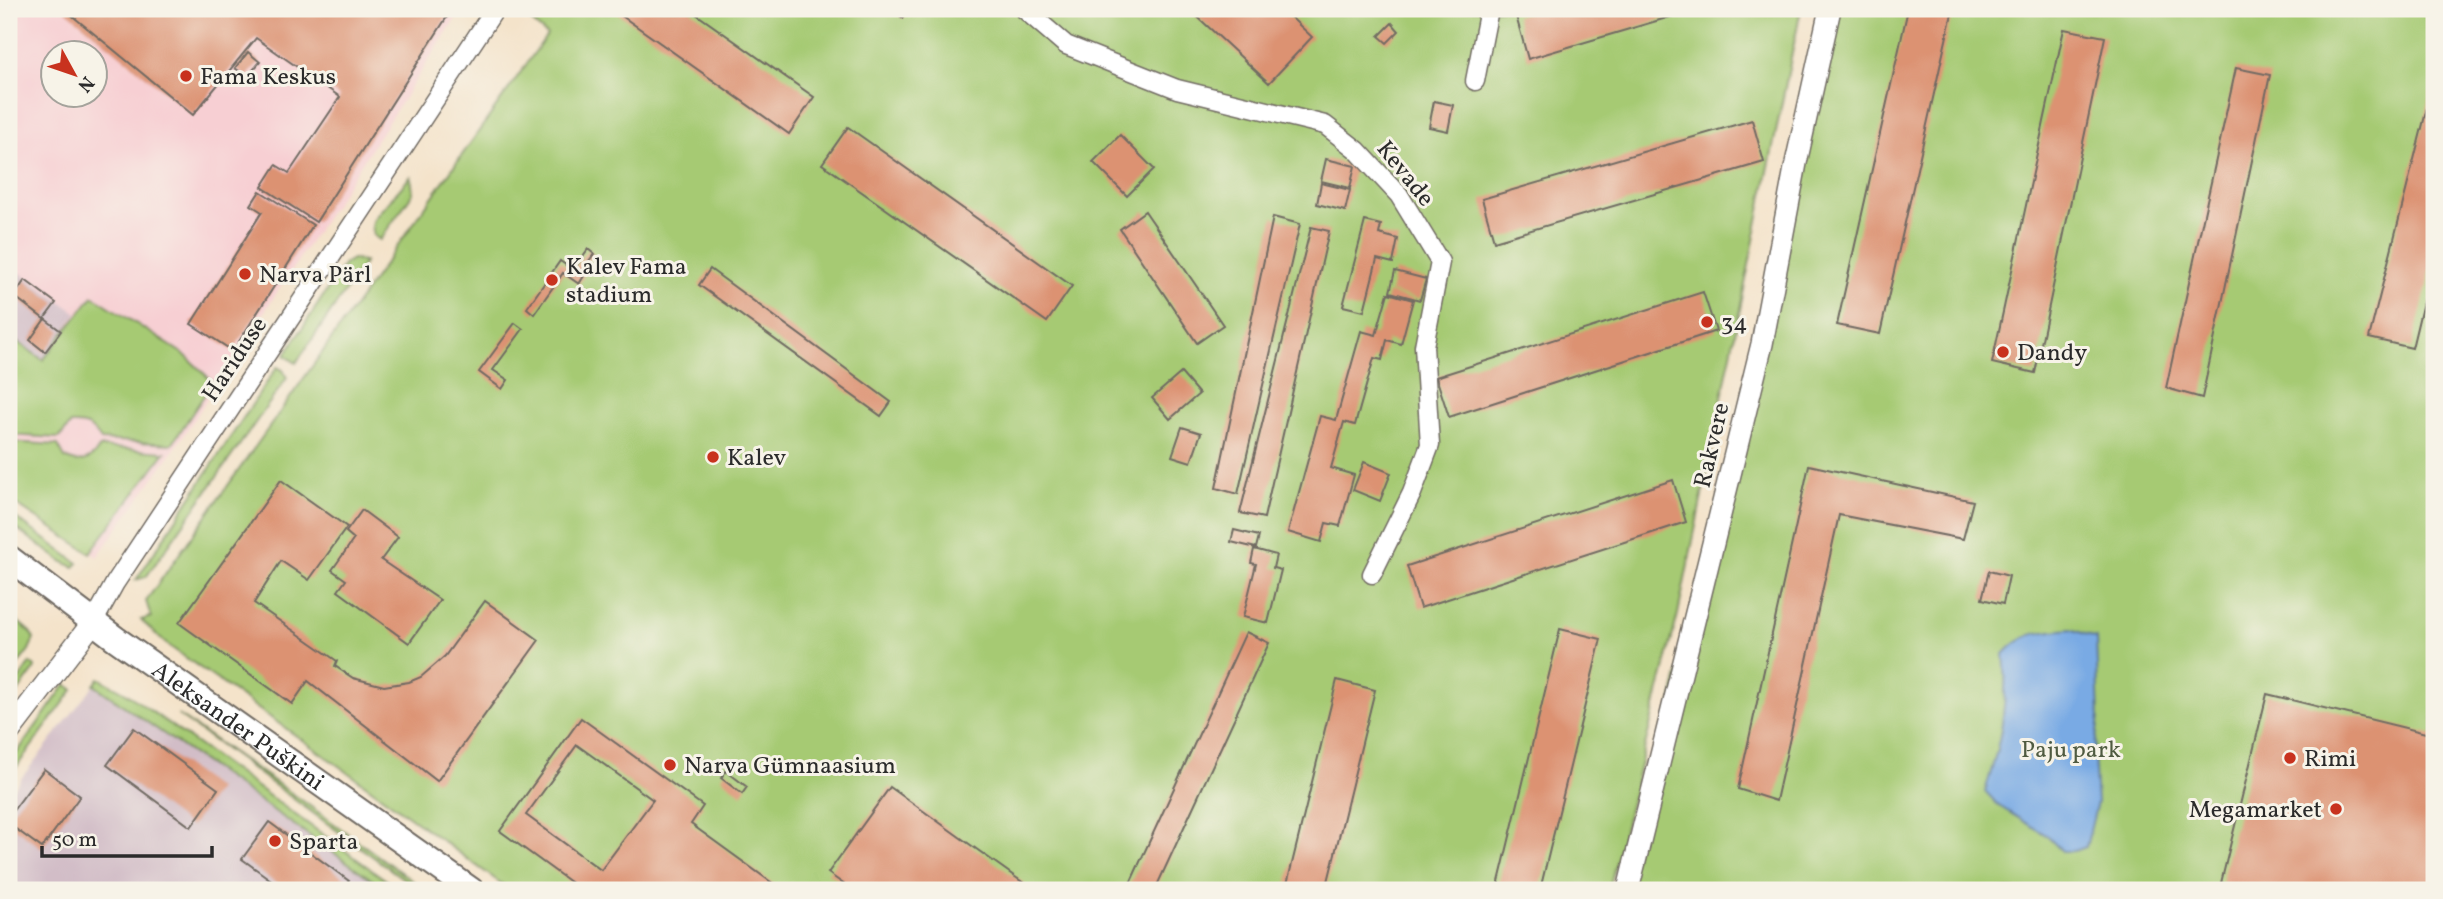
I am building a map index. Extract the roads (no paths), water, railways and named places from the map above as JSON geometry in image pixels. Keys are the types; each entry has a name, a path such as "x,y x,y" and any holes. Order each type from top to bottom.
{"main road":[{"name":"Aleksander Puškini","path":"9,558 93,621 471,890"}],"street":[{"name":"Hariduse","path":"9,732 93,621 115,583 333,256 465,50 495,9"},
{"name":"Kevade","path":"1024,9 1066,45 1177,89 1325,125 1357,150 1399,195 1440,262 1424,346 1430,445 1412,493 1372,573"},
{"path":"1475,81 1489,9"},
{"name":"Rakvere","path":"1628,890 1759,357 1796,163 1830,9"}],"water":[{"path":"2071,629 2096,638 2099,717 2094,754 2097,803 2086,847 2075,851 2062,851 2046,835 1999,806 1985,791 2002,724 2004,654 2026,637 2042,632"}],"place":[{"name":"Fama Keskus","path":"186,76"},
{"name":"Narva Pärl","path":"245,274"},
{"name":"Kalev Fama stadium","path":"552,280"},
{"name":"34","path":"1707,322"},
{"name":"Dandy","path":"2003,352"},
{"name":"Kalev","path":"713,457"},
{"name":"Rimi","path":"2290,758"},
{"name":"Narva Gümnaasium","path":"670,765"},
{"name":"Megamarket","path":"2336,809"},
{"name":"Sparta","path":"275,841"}],"park label":[{"name":"Paju park","path":"2071,749"}]}
